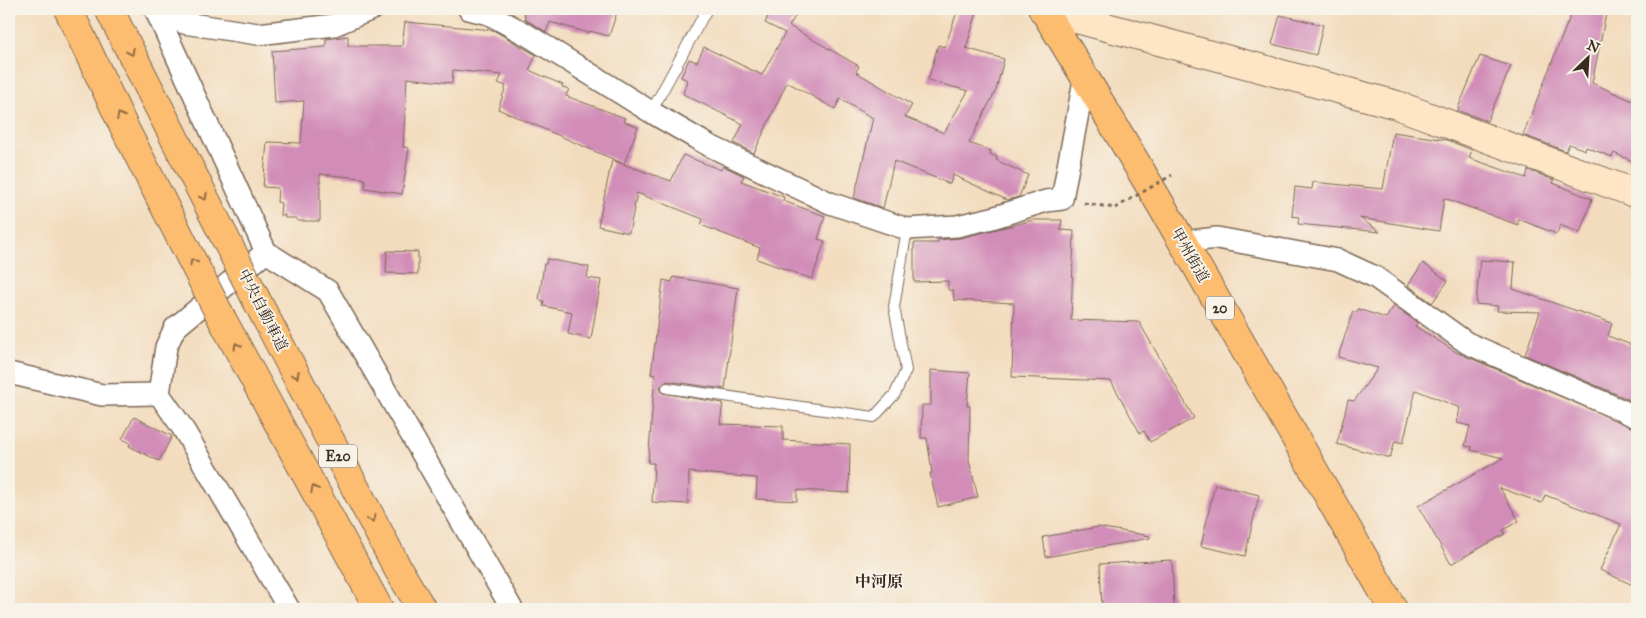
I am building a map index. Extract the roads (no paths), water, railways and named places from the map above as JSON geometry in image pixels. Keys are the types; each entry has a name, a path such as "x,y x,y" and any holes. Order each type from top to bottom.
{"highway":[{"name":"E20","path":"68,9 223,321 379,609"},
{"name":"中央自動車道","path":"109,9 257,301 398,569 422,609"},
{"name":"甲州街道","path":"1043,9 1086,75 1393,609"}],"street":[{"path":"155,9 184,23 258,34 334,25 372,9"},
{"path":"155,9 266,252 328,291 512,609"},
{"path":"469,9 489,14 529,36 650,112 708,145 830,203 907,229 957,226 1062,198 1086,75"},
{"path":"1043,9 1397,105 1637,194"},
{"path":"1183,242 1218,238 1338,260 1375,277 1467,343 1637,417"},
{"path":"266,252 175,328 166,347 159,394 182,427 289,609"},
{"path":"9,373 102,395 159,394"}],"lane":[{"path":"650,112 707,9"},
{"path":"666,388 874,417 895,394 906,370 894,307 907,229"}],"district":[{"name":"中河原","path":"879,581"}]}
